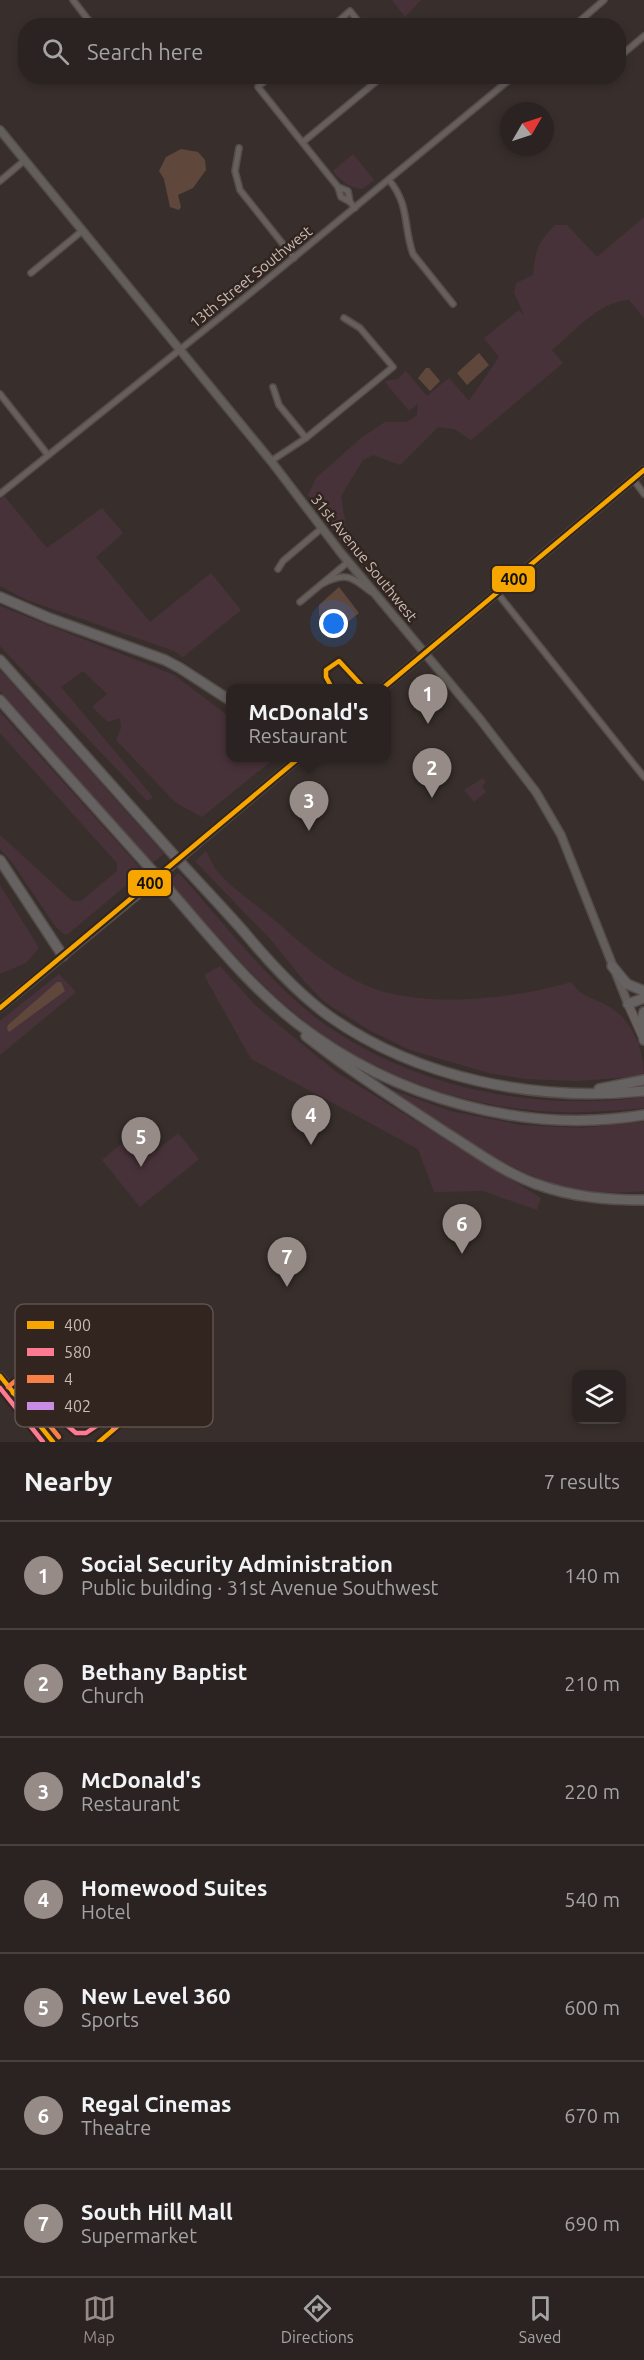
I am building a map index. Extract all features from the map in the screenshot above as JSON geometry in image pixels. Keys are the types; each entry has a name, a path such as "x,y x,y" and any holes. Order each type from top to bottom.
{"highway":[{"path":"0,597 165,660 226,698"},
{"path":"0,660 277,970 329,1016 368,1039 419,1063 457,1076 508,1087 582,1093 644,1091"},
{"path":"0,700 249,979 298,1024 353,1060 444,1100 495,1112 541,1119 584,1120 644,1115"},
{"path":"0,860 63,956"},
{"path":"612,966 627,984 644,991"},
{"path":"249,979 256,990 285,1019 323,1050 500,1167 524,1179 562,1192 610,1200 644,1200"},
{"path":"628,1004 644,998"},
{"path":"644,1012 642,1026 644,1040"},
{"path":"582,1093 644,1080"}],"main road":[{"name":"31st Avenue Southwest","path":"628,1004 644,1040"}],"street":[{"path":"73,0 87,18"},
{"path":"583,18 604,0"},
{"path":"342,18 350,11 356,18"},
{"path":"626,51 644,36"},
{"path":"261,84 258,87 338,187 341,197 351,202"},
{"path":"303,142 373,84"},
{"name":"13th Street Southwest","path":"0,494 294,258 504,84"},
{"name":"31st Avenue Southwest","path":"0,130 271,461 348,562 512,760 547,808 561,835 628,1004"},
{"path":"239,148 235,171 240,190 294,258"},
{"path":"0,181 25,160"},
{"path":"389,180 398,190 405,207 413,254 453,304"},
{"path":"338,187 348,191 355,208"},
{"path":"31,273 82,231"},
{"path":"271,461 306,438 393,367 360,328 344,318"},
{"path":"273,387 279,405 306,438"},
{"path":"0,394 48,455"},
{"path":"388,684 644,470"},
{"path":"633,479 644,494"},
{"path":"278,569 283,561 322,528"},
{"path":"300,602 348,562"},
{"path":"322,584 339,577 349,577 379,599"},
{"path":"498,594 644,777"},
{"path":"0,1008 294,762"},
{"path":"0,1376 15,1395"},
{"path":"41,1427 53,1442"}],"shaded area":[{"path":"392,0 421,0 405,17"},
{"path":"181,149 198,152 205,160 206,170 193,188 178,195 181,207 179,210 170,207 164,179 159,171 166,157"},
{"path":"353,154 374,180 362,189 346,183 333,171"},
{"path":"644,217 644,318 629,300 607,306 597,312 552,350 563,363 471,440 454,429 438,427 400,465 373,455 363,460 341,496 347,533 341,538 308,495 316,478 361,438 385,422 407,422 417,415 418,404 409,411 384,381 398,379 406,371 427,396 449,378 469,401 499,357 484,338 519,310 524,315 514,292 516,283 533,275 538,247 555,225 567,225 597,257"},
{"path":"479,353 489,365 467,385 457,373"},
{"path":"426,368 429,368 440,381 430,391 418,378"},
{"path":"4,496 47,548 102,508 123,533 96,557 150,622 211,573 241,610 183,657 174,651 27,600 0,586 0,500"},
{"path":"339,587 359,613 334,633 319,615 319,605"},
{"path":"0,606 174,675 226,714 226,762 270,762 202,817 175,802 116,740 121,728 120,718 108,722 92,707 107,694 83,671 61,687 153,797 147,801 0,646"},
{"path":"0,670 164,854 152,863 0,691"},
{"path":"0,712 143,871 65,935 56,927 11,861 0,849 0,835 72,901 81,901 117,871 117,863 0,733"},
{"path":"483,778 486,782 482,786 486,792 474,802 464,790"},
{"path":"206,851 222,877 316,955 352,979 387,993 440,1000 468,999 523,993 571,982 583,994 606,1005 623,1018 639,1045 644,1076 578,1081 525,1079 489,1073 410,1050 369,1030 326,1003 304,981 272,941 195,861"},
{"path":"179,873 282,989 320,1021 356,1044 394,1063 475,1090 559,1101 602,1101 644,1097 644,1108 562,1112 487,1104 414,1082 378,1067 313,1028 269,990 239,960 169,881"},
{"path":"0,885 39,948 26,963 0,974"},
{"path":"220,966 256,1006 336,1072 541,1198 537,1210 483,1191 434,1192 418,1149 251,1059 204,975"},
{"path":"59,974 76,992 0,1055 0,1021"},
{"path":"57,982 61,982 65,991 9,1032 8,1025"},
{"path":"390,1089 450,1111 521,1125 581,1128 644,1122 644,1191 596,1192 559,1186 527,1174 487,1152"},
{"path":"137,1131 155,1152 178,1133 199,1159 140,1207 102,1160"}],"transit line":[{"name":"400","path":"388,684 644,470"},
{"name":"400","path":"330,684 326,677 326,670 339,661 360,684"},
{"name":"400","path":"0,1008 294,762"},
{"name":"400","path":"0,1376 15,1395"},
{"name":"402","path":"8,1387 15,1381"},
{"name":"4","path":"0,1388 15,1407"},
{"name":"4","path":"31,1427 43,1442"},
{"name":"400","path":"41,1427 53,1442"},
{"name":"402","path":"51,1427 59,1437"},
{"name":"4","path":"69,1427 76,1433 86,1433 95,1427"},
{"name":"400","path":"99,1442 116,1427"}],"place":[{"name":"Social Security Administration","path":"428,724"},
{"name":"Bethany Baptist","path":"432,798"},
{"name":"McDonald's","path":"309,831"},
{"name":"Homewood Suites","path":"311,1145"},
{"name":"New Level 360","path":"141,1167"},
{"name":"Regal Cinemas","path":"462,1254"},
{"name":"South Hill Mall","path":"287,1287"}]}
